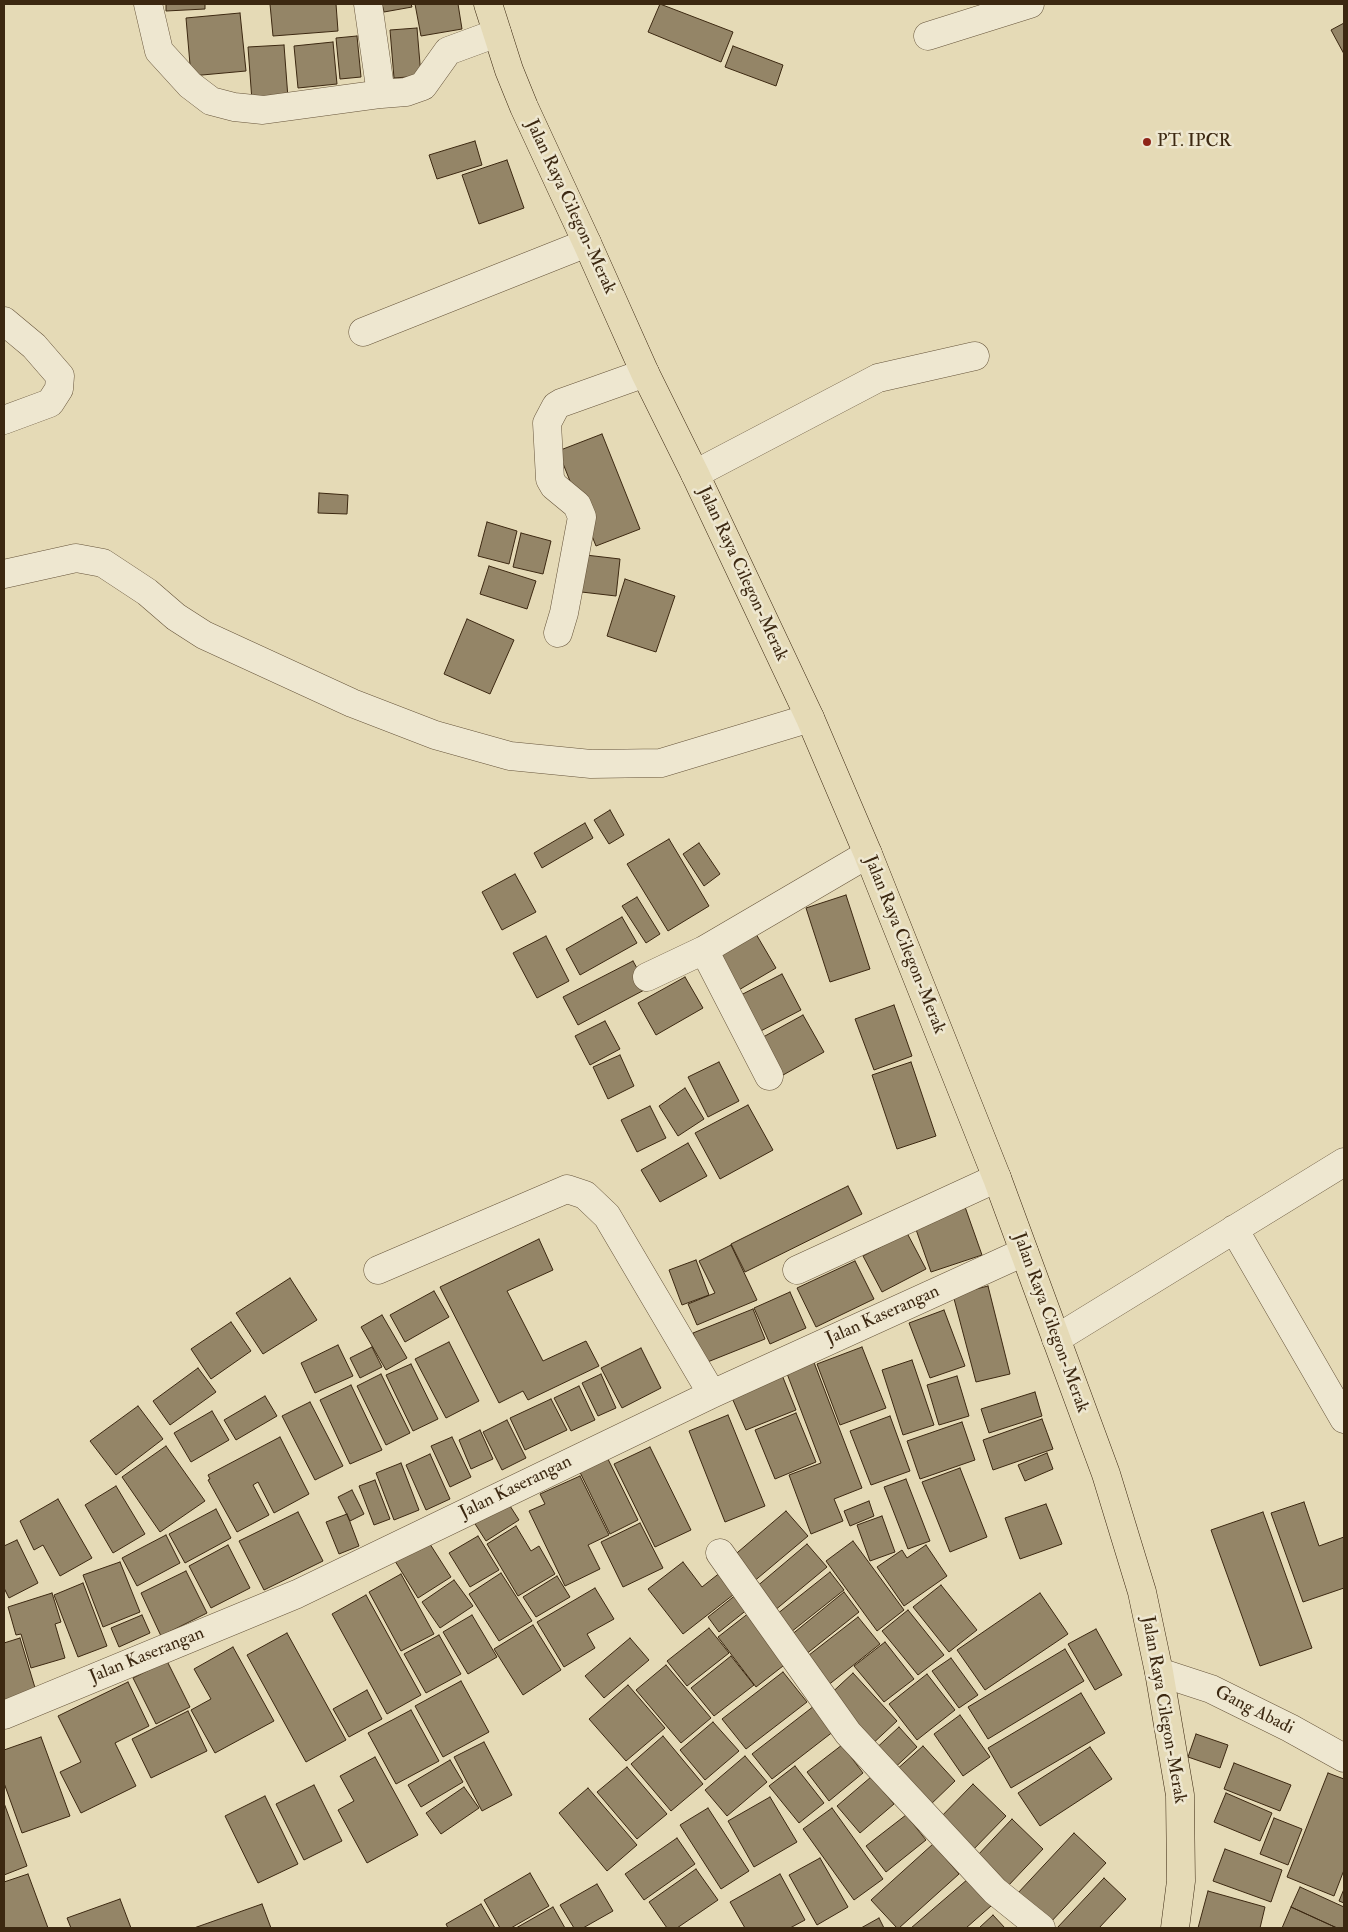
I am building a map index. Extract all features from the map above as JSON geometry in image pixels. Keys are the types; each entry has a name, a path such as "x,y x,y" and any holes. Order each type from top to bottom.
{"highway":[{"name":"Jalan Raya Cilegon-Merak","path":"488,4 524,107 588,243 645,373 695,474 810,718 868,854 998,1178 1106,1474 1142,1592 1159,1672 1180,1795 1181,1881 1174,1928"}],"street":[{"path":"148,4 159,51 190,85 211,101 234,107 263,110 406,92 423,86 448,51 497,33"},
{"path":"368,4 380,94"},
{"path":"928,36 1030,4"},
{"path":"363,332 588,243"},
{"path":"4,321 34,346 60,376 59,389 50,402 4,420"},
{"path":"695,474 878,378 975,356"},
{"path":"558,633 566,608 582,517 576,505 554,486 550,479 547,423 556,406 561,403 645,373"},
{"path":"4,574 76,558 103,563 147,592 176,617 204,635 352,703 435,735 510,756 591,764 661,763 810,718"},
{"path":"647,977 704,950 868,854"},
{"path":"704,950 769,1076"},
{"path":"1056,1339 1344,1162"},
{"path":"797,1270 998,1178"},
{"path":"378,1270 567,1189 585,1196 607,1216 712,1394"},
{"path":"1234,1229 1344,1419"},
{"name":"Jalan Kaserangan","path":"4,1714 297,1594 712,1394 1024,1252"},
{"path":"720,1552 848,1732 995,1891 1041,1928"},
{"name":"Gang Abadi","path":"1159,1672 1211,1689 1344,1758"}],"building":[{"path":"166,4 205,4 205,9 166,11"},
{"path":"270,4 336,4 338,31 273,36"},
{"path":"382,4 411,4 412,7 384,12"},
{"path":"415,4 458,4 462,29 421,36"},
{"path":"660,4 733,32 721,62 648,32"},
{"path":"240,13 246,71 191,76 186,18"},
{"path":"1344,23 1344,54 1331,30"},
{"path":"417,28 421,76 394,78 390,30"},
{"path":"357,36 361,77 340,79 336,38"},
{"path":"333,42 337,84 298,88 294,46"},
{"path":"284,45 288,98 252,101 248,47"},
{"path":"733,46 783,65 776,86 725,67"},
{"path":"475,141 482,165 437,179 429,155"},
{"path":"507,160 524,208 479,224 462,175"},
{"path":"602,434 640,529 596,546 558,451"},
{"path":"319,493 348,495 347,514 318,513"},
{"path":"487,522 517,531 509,564 478,556"},
{"path":"521,533 551,541 543,574 513,567"},
{"path":"577,554 620,559 616,596 573,591"},
{"path":"489,566 536,581 527,609 480,594"},
{"path":"625,579 675,596 656,652 607,636"},
{"path":"467,619 514,640 490,694 444,674"},
{"path":"610,810 624,835 609,844 594,820"},
{"path":"585,823 593,838 542,868 534,853"},
{"path":"669,839 709,906 668,931 627,864"},
{"path":"699,843 720,874 704,886 683,854"},
{"path":"515,874 536,912 502,930 482,892"},
{"path":"846,895 870,969 830,982 806,908"},
{"path":"637,897 660,934 646,943 622,906"},
{"path":"622,917 637,943 580,975 566,949"},
{"path":"756,934 776,968 732,994 712,960"},
{"path":"546,936 569,981 537,998 513,953"},
{"path":"633,961 648,988 578,1025 563,997"},
{"path":"782,974 801,1010 755,1034 735,998"},
{"path":"685,977 703,1008 656,1035 638,1003"},
{"path":"894,1005 912,1056 874,1070 855,1019"},
{"path":"803,1015 824,1052 776,1079 756,1041"},
{"path":"605,1021 620,1049 590,1065 575,1036"},
{"path":"620,1055 634,1086 608,1099 593,1067"},
{"path":"719,1062 739,1101 708,1117 688,1077"},
{"path":"911,1062 936,1136 897,1149 872,1075"},
{"path":"685,1088 704,1119 678,1136 659,1106"},
{"path":"748,1105 773,1150 720,1179 695,1133"},
{"path":"650,1106 666,1138 637,1152 621,1120"},
{"path":"688,1143 707,1176 660,1202 641,1170"},
{"path":"848,1186 862,1214 745,1272 731,1244"},
{"path":"964,1204 982,1255 931,1272 913,1221"},
{"path":"907,1233 926,1269 882,1292 863,1256"},
{"path":"539,1239 553,1270 507,1291 543,1361 586,1341 599,1366 528,1400 523,1391 499,1403 440,1287"},
{"path":"731,1245 757,1300 697,1325 688,1304 715,1293 699,1261"},
{"path":"696,1260 709,1295 682,1305 669,1270"},
{"path":"855,1261 874,1299 816,1327 797,1288"},
{"path":"290,1278 317,1320 263,1354 236,1313"},
{"path":"988,1286 1010,1374 976,1382 953,1295"},
{"path":"434,1291 449,1317 405,1342 390,1315"},
{"path":"790,1292 806,1328 770,1344 754,1308"},
{"path":"753,1309 765,1339 705,1363 693,1333"},
{"path":"944,1310 965,1366 930,1378 909,1323"},
{"path":"382,1315 407,1358 386,1370 361,1327"},
{"path":"231,1322 251,1351 211,1379 191,1349"},
{"path":"449,1342 479,1401 446,1418 415,1359"},
{"path":"338,1345 353,1376 315,1393 301,1363"},
{"path":"372,1347 382,1367 360,1378 350,1358"},
{"path":"862,1347 886,1408 840,1425 817,1364"},
{"path":"641,1348 661,1388 622,1408 601,1368"},
{"path":"810,1352 862,1488 834,1499 843,1521 811,1534 789,1475 821,1463 783,1363"},
{"path":"912,1360 934,1425 903,1435 882,1370"},
{"path":"411,1364 438,1419 413,1431 386,1375"},
{"path":"198,1368 216,1392 170,1425 153,1401"},
{"path":"780,1370 796,1410 746,1430 729,1391"},
{"path":"381,1374 410,1433 386,1445 357,1386"},
{"path":"601,1374 616,1408 598,1416 582,1383"},
{"path":"957,1376 969,1416 939,1425 927,1385"},
{"path":"351,1385 382,1450 350,1464 320,1400"},
{"path":"579,1386 595,1420 571,1431 554,1398"},
{"path":"1035,1392 1042,1416 989,1433 981,1409"},
{"path":"265,1396 277,1416 236,1440 224,1420"},
{"path":"551,1399 567,1430 525,1450 510,1418"},
{"path":"310,1402 343,1466 315,1480 282,1416"},
{"path":"138,1406 163,1439 116,1475 90,1441"},
{"path":"212,1411 229,1440 191,1462 174,1433"},
{"path":"796,1413 816,1462 775,1479 755,1430"},
{"path":"728,1415 765,1506 725,1522 689,1431"},
{"path":"890,1416 910,1471 871,1485 850,1431"},
{"path":"1042,1419 1053,1449 993,1470 983,1440"},
{"path":"507,1420 526,1458 502,1470 483,1432"},
{"path":"962,1422 975,1460 920,1479 907,1441"},
{"path":"480,1430 493,1459 471,1469 459,1440"},
{"path":"280,1437 309,1494 274,1513 258,1482 253,1485 269,1515 237,1532 208,1480 210,1479 208,1475"},
{"path":"452,1437 471,1477 450,1487 431,1446"},
{"path":"166,1446 205,1501 160,1532 122,1477"},
{"path":"650,1447 691,1530 655,1547 614,1464"},
{"path":"603,1449 638,1520 610,1534 575,1462"},
{"path":"1047,1453 1053,1469 1025,1481 1018,1465"},
{"path":"430,1454 450,1499 426,1510 406,1465"},
{"path":"401,1463 419,1510 394,1520 376,1473"},
{"path":"960,1468 987,1537 950,1552 922,1482"},
{"path":"580,1476 609,1535 588,1545 600,1569 565,1586 529,1511 545,1504 540,1494"},
{"path":"906,1479 930,1541 908,1549 884,1487"},
{"path":"375,1480 390,1519 374,1525 359,1486"},
{"path":"116,1486 145,1534 113,1553 85,1505"},
{"path":"352,1490 364,1514 350,1521 338,1497"},
{"path":"503,1495 519,1520 486,1541 470,1516"},
{"path":"58,1499 92,1558 60,1576 43,1545 34,1550 20,1521"},
{"path":"869,1501 874,1516 850,1526 844,1511"},
{"path":"1304,1502 1319,1546 1344,1537 1344,1588 1303,1602 1271,1513"},
{"path":"1046,1504 1062,1544 1020,1559 1005,1518"},
{"path":"216,1509 231,1538 185,1563 169,1534"},
{"path":"786,1511 808,1536 752,1583 731,1558"},
{"path":"298,1512 323,1561 264,1590 239,1541"},
{"path":"1263,1512 1312,1648 1260,1666 1211,1530"},
{"path":"347,1514 359,1546 339,1554 326,1522"},
{"path":"882,1516 895,1552 870,1561 857,1525"},
{"path":"640,1523 663,1568 623,1587 601,1542"},
{"path":"516,1526 531,1551 539,1546 555,1574 518,1596 487,1544"},
{"path":"166,1535 180,1563 137,1586 122,1558"},
{"path":"478,1536 499,1570 470,1587 449,1553"},
{"path":"17,1540 38,1583 9,1598 4,1588 4,1546"},
{"path":"428,1541 451,1577 418,1598 395,1561"},
{"path":"853,1541 904,1610 877,1631 826,1561"},
{"path":"807,1544 827,1567 774,1611 755,1588"},
{"path":"228,1545 250,1588 211,1608 189,1566"},
{"path":"926,1545 947,1576 904,1606 877,1567 902,1550 907,1558"},
{"path":"120,1562 140,1612 103,1627 83,1575"},
{"path":"683,1562 702,1587 726,1568 742,1588 683,1634 648,1589"},
{"path":"186,1571 207,1613 161,1636 141,1593"},
{"path":"830,1572 844,1590 786,1636 772,1618"},
{"path":"501,1573 532,1621 499,1641 469,1594"},
{"path":"401,1574 434,1634 401,1651 369,1592"},
{"path":"557,1576 570,1597 536,1617 523,1597"},
{"path":"454,1580 473,1606 440,1628 422,1602"},
{"path":"83,1583 107,1646 78,1657 54,1595"},
{"path":"941,1585 977,1630 949,1652 913,1607"},
{"path":"595,1588 614,1619 587,1634 595,1648 564,1667 537,1622"},
{"path":"742,1590 753,1605 719,1632 708,1617"},
{"path":"844,1592 859,1612 800,1659 785,1640"},
{"path":"52,1593 61,1622 55,1624 65,1658 31,1668 21,1634 16,1635 8,1607"},
{"path":"1040,1593 1068,1634 985,1690 957,1650"},
{"path":"366,1595 421,1695 387,1714 332,1614"},
{"path":"754,1609 792,1659 756,1687 718,1637"},
{"path":"908,1610 944,1655 918,1675 882,1631"},
{"path":"142,1615 150,1633 119,1647 111,1628"},
{"path":"472,1615 497,1657 468,1674 443,1632"},
{"path":"858,1617 880,1644 822,1690 800,1662"},
{"path":"533,1625 561,1670 523,1695 494,1649"},
{"path":"709,1628 729,1653 687,1686 667,1661"},
{"path":"1096,1629 1122,1675 1095,1690 1068,1644"},
{"path":"287,1633 346,1740 306,1762 247,1655"},
{"path":"439,1635 461,1674 426,1693 404,1654"},
{"path":"20,1638 36,1691 4,1701 4,1643"},
{"path":"630,1638 649,1660 604,1698 585,1676"},
{"path":"885,1642 914,1679 884,1702 854,1666"},
{"path":"233,1647 274,1721 215,1753 191,1710 211,1699 194,1669"},
{"path":"1065,1649 1084,1681 988,1739 968,1707"},
{"path":"731,1656 754,1685 714,1716 691,1688"},
{"path":"951,1658 978,1695 959,1708 932,1671"},
{"path":"167,1661 190,1707 156,1724 133,1678"},
{"path":"666,1665 711,1718 681,1743 636,1690"},
{"path":"783,1672 807,1702 746,1749 722,1719"},
{"path":"853,1673 897,1721 869,1747 825,1699"},
{"path":"927,1674 955,1710 917,1740 889,1704"},
{"path":"461,1681 489,1732 443,1757 415,1706"},
{"path":"128,1682 149,1726 115,1743 136,1786 81,1813 60,1772 81,1762 58,1716"},
{"path":"628,1685 665,1728 626,1761 589,1719"},
{"path":"367,1690 382,1719 349,1737 333,1709"},
{"path":"1081,1693 1105,1733 1011,1788 988,1748"},
{"path":"814,1706 834,1731 772,1779 752,1754"},
{"path":"411,1710 439,1761 396,1784 368,1733"},
{"path":"188,1711 207,1751 151,1778 132,1739"},
{"path":"960,1715 990,1757 963,1776 934,1734"},
{"path":"713,1722 739,1751 705,1780 680,1750"},
{"path":"899,1727 917,1747 889,1773 871,1753"},
{"path":"1196,1734 1228,1745 1220,1768 1188,1757"},
{"path":"663,1736 703,1784 671,1811 631,1764"},
{"path":"41,1737 70,1816 22,1833 4,1783 4,1750"},
{"path":"484,1742 512,1795 482,1811 454,1757"},
{"path":"842,1745 863,1773 829,1801 807,1772"},
{"path":"923,1746 955,1781 928,1807 895,1771"},
{"path":"1090,1747 1112,1779 1040,1826 1018,1793"},
{"path":"745,1756 767,1782 727,1816 705,1790"},
{"path":"375,1757 418,1835 367,1863 338,1810 354,1801 340,1776"},
{"path":"450,1760 463,1782 421,1807 408,1785"},
{"path":"1234,1763 1291,1785 1280,1811 1224,1789"},
{"path":"795,1766 824,1803 799,1823 769,1786"},
{"path":"627,1767 667,1814 637,1839 597,1792"},
{"path":"1328,1773 1344,1779 1344,1870 1334,1896 1287,1877"},
{"path":"871,1777 894,1804 860,1833 837,1806"},
{"path":"973,1784 1006,1816 969,1854 936,1822"},
{"path":"314,1785 342,1841 304,1860 276,1804"},
{"path":"464,1787 479,1808 441,1834 426,1813"},
{"path":"588,1788 637,1845 607,1871 559,1813"},
{"path":"1226,1793 1272,1813 1260,1841 1214,1822"},
{"path":"265,1796 298,1864 258,1883 225,1816"},
{"path":"770,1797 797,1842 754,1867 728,1821"},
{"path":"4,1803 27,1866 4,1875"},
{"path":"708,1808 749,1871 721,1889 680,1825"},
{"path":"832,1808 883,1879 854,1900 803,1829"},
{"path":"906,1815 926,1840 886,1872 866,1846"},
{"path":"1274,1818 1302,1829 1288,1865 1260,1854"},
{"path":"1012,1819 1043,1849 1007,1887 976,1857"},
{"path":"1074,1833 1106,1863 1049,1924 1017,1894"},
{"path":"677,1838 695,1864 644,1900 625,1874"},
{"path":"933,1844 959,1874 897,1928 871,1900"},
{"path":"1225,1849 1282,1870 1271,1902 1213,1881"},
{"path":"820,1858 848,1907 817,1925 789,1875"},
{"path":"696,1869 718,1900 677,1928 667,1928 649,1902"},
{"path":"530,1873 549,1906 511,1928 500,1928 484,1900"},
{"path":"28,1874 48,1928 4,1928 4,1882"},
{"path":"780,1874 805,1920 790,1928 745,1928 730,1902"},
{"path":"1104,1878 1126,1899 1099,1928 1057,1928"},
{"path":"968,1879 991,1906 966,1928 911,1928"},
{"path":"597,1884 613,1911 583,1928 574,1928 560,1905"},
{"path":"1300,1887 1344,1907 1344,1928 1337,1928 1291,1907"},
{"path":"1344,1889 1344,1903 1339,1901"},
{"path":"1208,1891 1265,1907 1260,1928 1198,1928"},
{"path":"120,1899 131,1928 71,1928 67,1918"},
{"path":"262,1904 271,1928 194,1928"},
{"path":"481,1904 495,1928 448,1928 446,1924"},
{"path":"553,1907 565,1928 516,1928"},
{"path":"1291,1907 1337,1928 1282,1928"},
{"path":"993,1915 1005,1928 979,1928"},
{"path":"879,1918 884,1928 861,1928"}],"place":[{"name":"PT. IPCR","path":"1147,142"}]}
